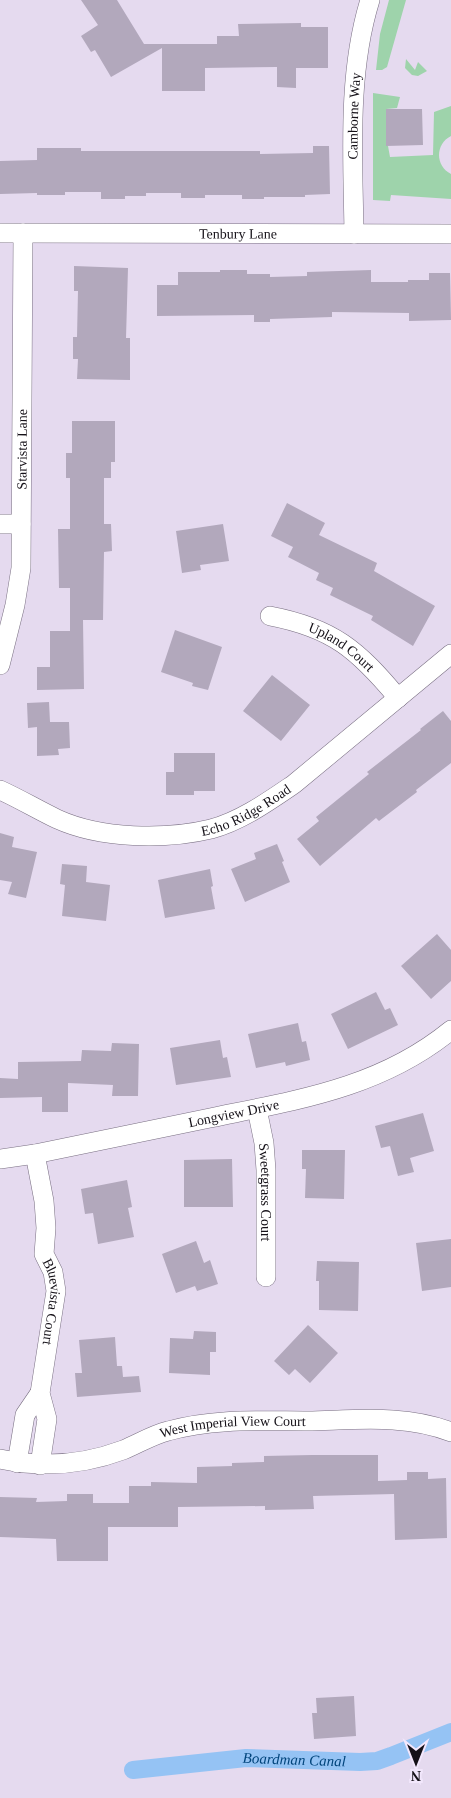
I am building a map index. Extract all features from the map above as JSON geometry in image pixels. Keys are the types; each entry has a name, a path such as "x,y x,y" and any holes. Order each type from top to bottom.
{"street":[{"name":"Camborne Way","path":"354,234 355,76 367,1"},
{"name":"Starvista Lane","path":"0,665 16,606 20,568 23,233"},
{"name":"Tenbury Lane","path":"0,234 451,234"},
{"path":"0,524 21,524"},
{"name":"Upland Court","path":"270,616 309,626 341,641 367,662 398,698"},
{"name":"Echo Ridge Road","path":"0,790 58,820 103,832 160,836 183,834 212,828 268,802 294,784 451,654"},
{"name":"Longview Drive","path":"0,1159 35,1154 257,1109 346,1087 386,1072 430,1047 451,1030"},
{"name":"Sweetgrass Court","path":"257,1109 264,1143 266,1170 266,1277"},
{"name":"Bluevista Court","path":"35,1154 44,1201 46,1228 44,1254 53,1272 56,1291 40,1393 47,1419 40,1465"},
{"name":"Bluevista Court","path":"9,1461 23,1426 25,1415 40,1393"},
{"name":"West Imperial View Court","path":"9,1461 40,1465 62,1465 106,1456 168,1431 216,1421 400,1420 437,1426 451,1432"},
{"path":"23,1426 45,1429"}],"green space":[{"path":"389,0 406,0 387,67 382,70 376,70 380,34"},
{"path":"406,59 415,70 418,62 427,71 418,76 412,75 405,68"},
{"path":"373,93 400,97 397,108 386,109 386,145 388,146 390,157 433,155 434,112 451,106 451,136 442,144 439,155 442,166 451,174 451,199 391,195 390,201 373,200"}],"building":[{"path":"81,0 117,0 144,44 217,44 217,36 239,36 238,24 301,23 301,27 328,27 328,68 296,68 296,88 277,87 277,67 205,68 205,91 162,91 162,48 111,77 95,50 91,52 81,36 98,25"},
{"path":"386,109 422,109 423,145 386,146"},
{"path":"313,146 329,146 330,194 305,195 305,197 242,199 242,195 205,195 205,198 181,198 181,193 146,193 146,196 125,196 125,199 101,199 101,192 65,192 65,195 37,195 37,193 0,194 0,161 37,160 37,148 81,148 81,151 260,151 260,154 313,153"},
{"path":"74,266 128,268 126,338 130,338 130,380 77,379 78,359 73,359 73,337 77,337 78,291 74,291"},
{"path":"220,270 247,270 247,274 270,274 270,277 307,276 307,272 371,270 371,282 429,280 429,273 450,273 451,320 409,321 409,313 332,312 332,317 270,319 270,322 254,322 254,315 157,316 157,285 178,285 178,272 220,272"},
{"path":"72,421 115,421 115,462 111,462 111,478 104,478 104,524 111,524 112,551 104,552 103,620 83,620 84,689 37,690 37,667 50,667 50,631 70,631 70,588 59,588 58,529 70,529 70,478 66,478 66,453 72,453"},
{"path":"287,503 325,523 319,535 377,563 374,571 435,606 413,646 371,620 373,616 330,595 333,588 316,580 319,573 288,557 293,547 271,536"},
{"path":"223,524 229,561 200,565 201,570 182,573 176,531"},
{"path":"175,630 222,647 208,690 192,686 193,683 161,672"},
{"path":"272,675 310,705 281,741 243,711"},
{"path":"49,702 50,722 69,722 70,748 58,749 59,755 37,756 37,727 28,728 27,703"},
{"path":"443,711 451,721 451,763 379,821 376,818 320,866 297,839 319,821 316,817 369,774 367,772"},
{"path":"174,753 215,753 215,791 194,791 194,795 166,795 166,772 174,772"},
{"path":"0,833 14,837 12,847 37,852 26,898 8,894 12,882 0,880"},
{"path":"277,844 290,882 245,902 231,869 256,859 254,853"},
{"path":"62,864 87,866 86,882 110,885 106,921 62,916 65,885 60,884"},
{"path":"210,869 215,909 165,918 158,880"},
{"path":"437,934 451,950 451,981 431,999 401,966"},
{"path":"376,992 385,1010 390,1008 398,1025 348,1049 331,1014"},
{"path":"298,1023 302,1042 306,1041 310,1060 286,1066 285,1062 256,1068 248,1034"},
{"path":"220,1040 223,1058 227,1057 231,1077 176,1085 170,1048"},
{"path":"112,1043 139,1044 138,1096 112,1096 113,1085 68,1083 68,1112 42,1112 42,1097 0,1098 0,1078 18,1079 18,1062 81,1061 82,1050 111,1051"},
{"path":"423,1113 434,1151 410,1158 414,1172 398,1176 390,1146 381,1148 375,1126"},
{"path":"302,1150 345,1150 344,1199 305,1198 306,1169 302,1169"},
{"path":"232,1159 233,1207 184,1207 184,1160"},
{"path":"127,1180 132,1207 128,1208 134,1237 98,1244 93,1213 85,1214 81,1189"},
{"path":"451,1239 451,1287 422,1291 416,1243"},
{"path":"196,1241 204,1263 210,1260 218,1284 197,1291 195,1286 176,1293 162,1254"},
{"path":"317,1261 359,1262 358,1311 319,1310 319,1281 316,1281"},
{"path":"308,1325 338,1353 310,1383 295,1369 289,1375 274,1361"},
{"path":"194,1331 216,1332 216,1352 210,1352 210,1375 169,1373 170,1338 193,1339"},
{"path":"115,1337 117,1366 122,1366 123,1377 139,1376 141,1392 77,1397 75,1373 82,1373 79,1340"},
{"path":"378,1455 378,1481 407,1480 407,1472 428,1472 428,1479 446,1478 447,1538 395,1540 394,1494 313,1496 314,1509 265,1510 265,1506 178,1507 178,1527 108,1527 108,1561 57,1561 56,1539 0,1537 0,1497 37,1498 36,1502 67,1501 67,1494 93,1494 93,1503 129,1503 129,1486 151,1486 151,1482 197,1483 197,1467 232,1466 232,1463 264,1462 264,1456"},
{"path":"354,1696 356,1736 314,1739 312,1713 317,1713 316,1698"}],"waterway":[{"name":"Boardman Canal","path":"133,1770 246,1758 377,1761 451,1732"}]}
